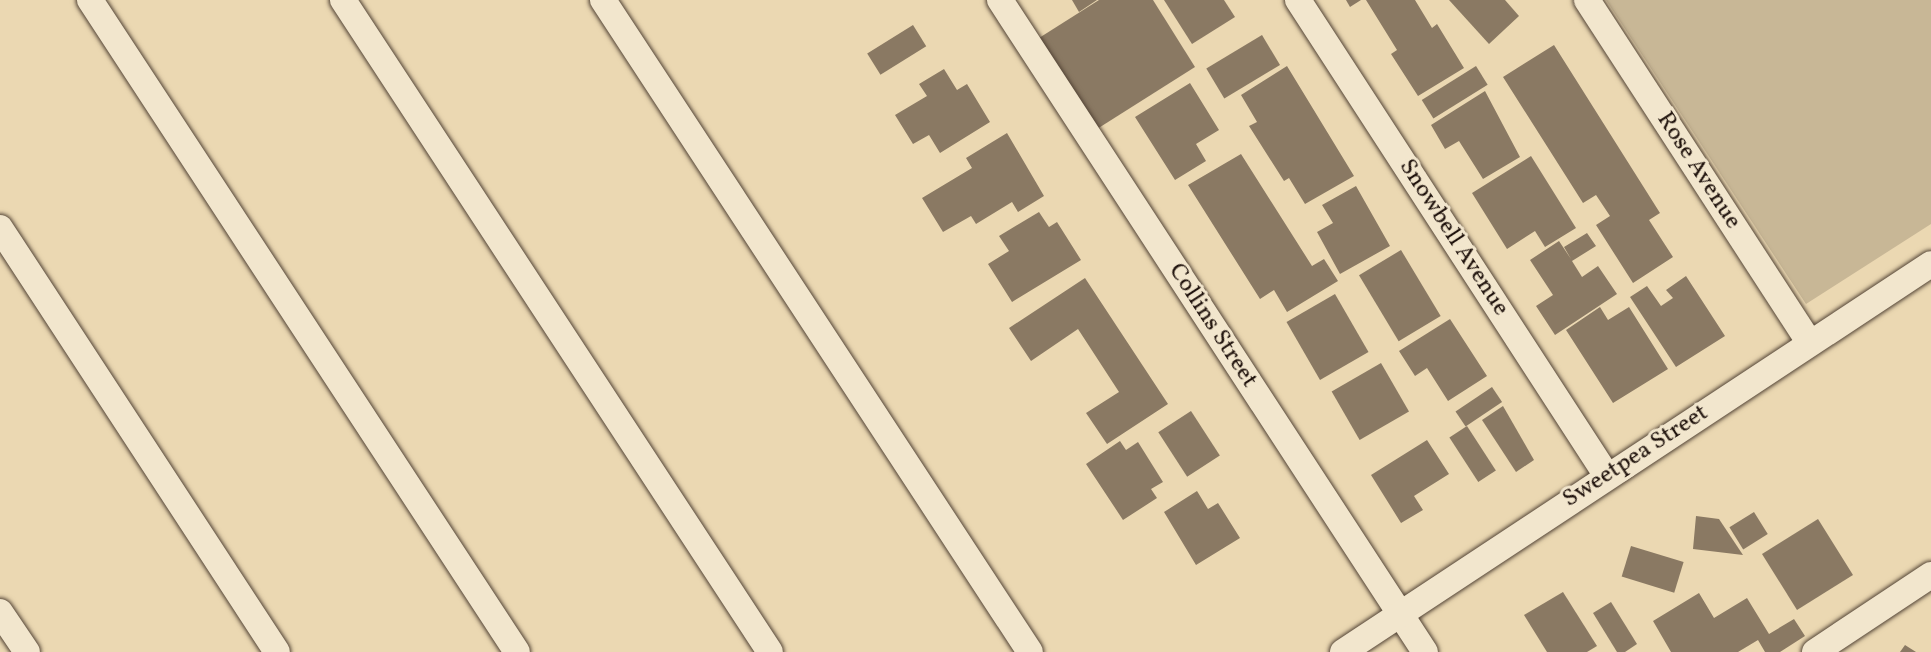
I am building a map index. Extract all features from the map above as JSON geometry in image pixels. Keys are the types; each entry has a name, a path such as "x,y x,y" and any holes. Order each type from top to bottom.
{"street":[{"path":"90,0 517,652"},
{"path":"343,0 770,652"},
{"path":"603,0 1030,652"},
{"name":"Collins Street","path":"1000,0 1425,652"},
{"name":"Snowbell Avenue","path":"1298,0 1607,476"},
{"name":"Rose Avenue","path":"1587,0 1810,343"},
{"path":"0,228 277,652"},
{"name":"Sweetpea Street","path":"1342,652 1931,264"},
{"path":"1815,652 1931,575"},
{"path":"0,612 27,652"}],"shaded area":[{"path":"1606,0 1931,0 1931,224 1806,304"}],"building":[{"path":"1072,0 1097,0 1079,12"},
{"path":"1099,0 1153,0 1195,67 1097,129 1039,38"},
{"path":"1164,0 1224,0 1235,17 1192,44"},
{"path":"1346,0 1361,0 1350,7"},
{"path":"1366,0 1415,0 1432,28 1437,24 1464,68 1418,96 1391,54 1397,50"},
{"path":"1449,0 1505,0 1519,16 1489,44"},
{"path":"913,25 926,46 880,75 867,54"},
{"path":"1262,35 1280,65 1224,98 1206,68"},
{"path":"1554,45 1660,213 1649,220 1673,257 1633,283 1596,225 1610,216 1596,195 1583,203 1503,77"},
{"path":"1287,66 1354,176 1305,204 1289,178 1284,181 1249,126 1257,122 1241,95"},
{"path":"1476,66 1488,85 1433,119 1422,100"},
{"path":"944,69 957,90 967,84 990,122 940,153 929,135 913,144 895,115 927,96 919,84"},
{"path":"1190,83 1219,130 1196,144 1206,161 1175,180 1135,117"},
{"path":"1485,91 1520,157 1483,179 1459,141 1445,149 1431,125"},
{"path":"1007,133 1044,196 1018,212 1012,202 976,224 971,216 943,232 922,198 972,168 966,158"},
{"path":"1241,154 1312,266 1324,259 1338,281 1287,312 1274,290 1260,299 1188,185"},
{"path":"1531,156 1576,228 1545,247 1535,231 1507,249 1472,193"},
{"path":"1356,186 1390,246 1340,274 1317,232 1333,223 1322,205"},
{"path":"1039,212 1049,227 1057,222 1081,260 1012,302 988,264 1009,251 999,236"},
{"path":"1587,233 1596,246 1572,261 1582,277 1598,266 1617,294 1555,335 1536,306 1553,295 1530,260 1559,241 1571,259 1564,247"},
{"path":"1401,250 1441,316 1399,341 1359,275"},
{"path":"1686,276 1725,336 1676,367 1630,297 1647,286 1661,306 1673,298 1666,290"},
{"path":"1085,278 1168,404 1107,444 1086,413 1119,392 1078,329 1031,361 1009,328"},
{"path":"1335,294 1368,352 1320,380 1287,322"},
{"path":"1600,307 1608,320 1629,307 1668,369 1613,403 1566,330"},
{"path":"1450,319 1487,376 1448,401 1427,368 1415,376 1399,351"},
{"path":"1381,363 1409,411 1360,440 1332,392"},
{"path":"1492,387 1502,402 1466,427 1456,412"},
{"path":"1503,406 1534,460 1516,472 1482,420"},
{"path":"1191,411 1220,455 1187,477 1158,432"},
{"path":"1467,426 1496,470 1478,482 1449,437"},
{"path":"1427,440 1449,474 1414,496 1423,510 1401,523 1371,475"},
{"path":"1120,441 1126,450 1138,442 1163,482 1151,489 1157,498 1123,520 1086,464"},
{"path":"1197,491 1208,509 1218,503 1240,538 1196,565 1164,512"},
{"path":"1754,512 1768,534 1743,549 1729,527"},
{"path":"1696,516 1719,519 1743,555 1693,549"},
{"path":"1818,519 1853,575 1797,610 1762,554"},
{"path":"1631,546 1684,562 1674,593 1622,577"},
{"path":"1563,592 1597,646 1587,652 1547,652 1524,615"},
{"path":"1699,593 1714,618 1747,598 1769,634 1794,619 1805,636 1780,652 1765,652 1758,640 1738,652 1671,652 1653,621"},
{"path":"1611,602 1637,644 1625,652 1617,652 1593,613"},
{"path":"1905,645 1916,652 1900,652"}]}
